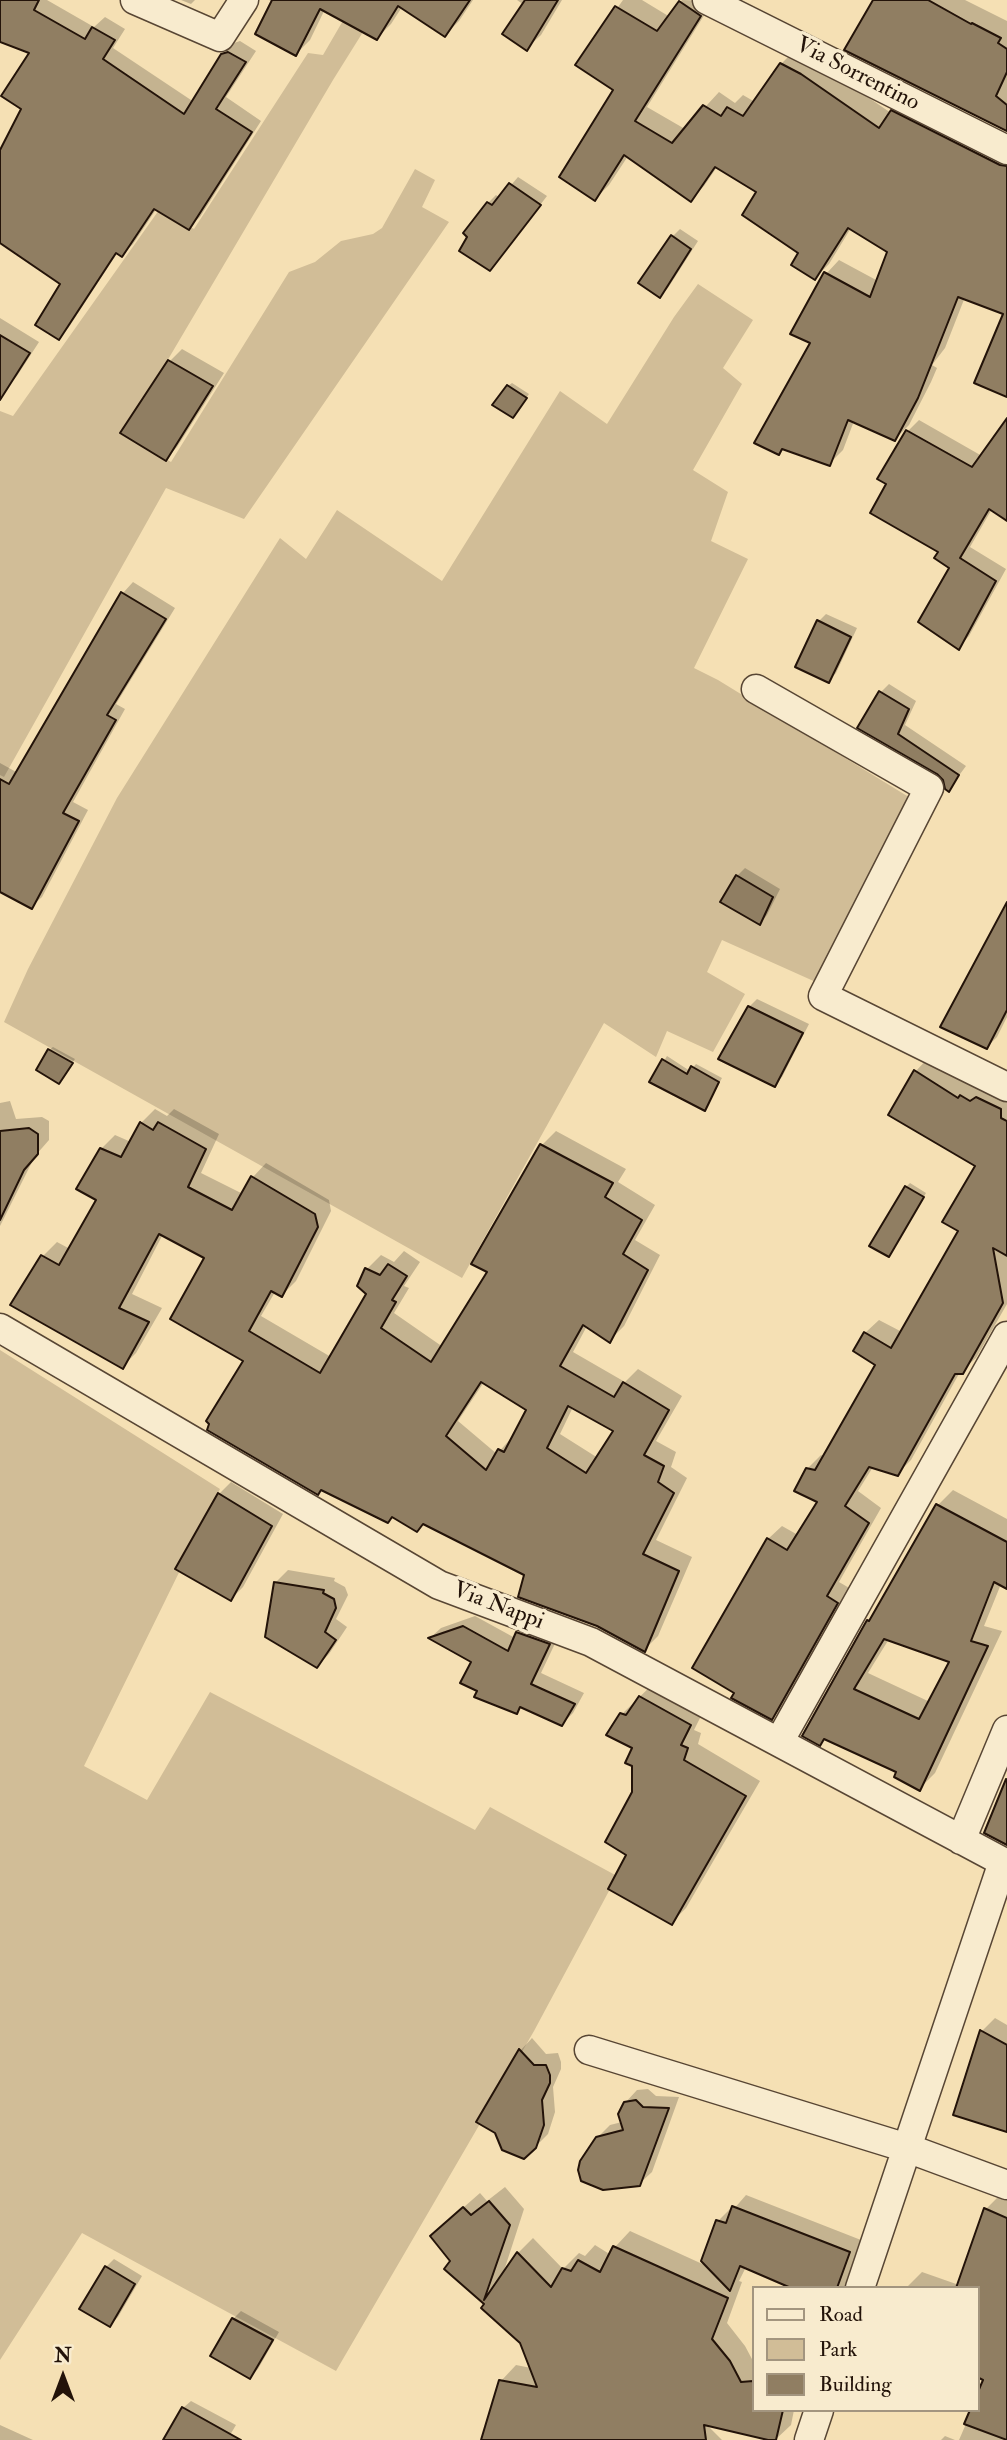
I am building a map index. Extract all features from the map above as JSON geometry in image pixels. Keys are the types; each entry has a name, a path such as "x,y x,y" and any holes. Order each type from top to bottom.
{"street":[{"path":"135,0 220,37 244,0"},
{"name":"Via Sorrentino","path":"707,0 1007,150"},
{"path":"756,689 929,788 823,996 1007,1087"},
{"name":"Via Nappi","path":"0,1328 439,1585 591,1642 1005,1863"},
{"path":"779,1742 1007,1336"},
{"path":"961,1840 1007,1730"},
{"path":"861,2286 1005,1863"},
{"path":"589,2050 907,2148 1007,2185"},
{"path":"809,2440 818,2412"}],"green space":[{"path":"355,0 383,0 124,434 171,462 289,272 315,262 341,241 373,234 382,228 415,169 435,180 422,207 449,222 244,519 166,488 4,777 0,775 0,411 13,416 159,210 194,229 308,53 323,55"},
{"path":"698,284 753,320 723,368 742,384 693,470 728,492 711,541 748,559 694,668 912,799 818,983 722,940 707,972 745,994 713,1052 667,1031 656,1057 604,1023 462,1278 4,1022 28,969 117,798 280,538 306,559 337,510 442,581 560,391 607,424 674,317"},
{"path":"0,1350 220,1489 84,1766 147,1800 210,1692 475,1830 490,1807 617,1876 534,2031 336,2371 82,2233 0,2360"}],"building":[{"path":"0,0 39,0 34,10 85,39 92,27 115,40 103,59 184,114 221,54 228,52 246,62 216,109 252,132 189,230 154,209 122,257 116,253 59,340 35,325 60,284 0,243 0,150 21,109 1,96 29,53 0,42"},
{"path":"272,0 470,0 445,37 398,6 377,40 320,9 296,56 255,34"},
{"path":"525,0 558,0 527,51 502,34"},
{"path":"873,0 928,0 1001,38 998,43 1007,49 1007,72 996,96 1007,105 1007,131 844,50"},
{"path":"679,1 701,16 635,121 672,143 703,105 721,116 727,107 743,116 780,63 801,74 879,128 891,110 1000,165 1007,166 1007,397 974,383 1003,314 958,297 918,398 895,441 848,420 830,466 782,449 779,455 754,443 810,343 790,334 824,272 870,297 887,252 848,228 815,280 791,265 798,253 742,215 756,192 715,167 691,202 624,155 595,201 559,177 613,90 575,65 615,6 657,31"},
{"path":"509,183 541,205 490,271 459,251 467,237 463,233 487,202 492,205"},
{"path":"671,235 691,249 660,298 638,283"},
{"path":"0,335 30,353 0,400"},
{"path":"168,360 213,386 166,461 120,433"},
{"path":"507,385 527,398 513,418 492,405"},
{"path":"1007,418 1007,521 989,509 960,558 996,581 959,650 918,622 949,568 934,558 938,552 870,513 886,484 877,479 906,430 972,467"},
{"path":"121,592 166,619 107,715 116,720 63,813 79,821 32,909 0,892 0,779 9,784"},
{"path":"817,620 851,637 829,683 795,667"},
{"path":"879,691 909,709 898,734 959,775 949,792 937,774 857,728"},
{"path":"736,875 773,897 760,925 720,902"},
{"path":"1007,902 1007,1010 987,1049 940,1027"},
{"path":"748,1006 803,1033 775,1087 718,1059"},
{"path":"48,1049 73,1063 59,1084 36,1070"},
{"path":"662,1059 687,1074 691,1066 719,1082 705,1111 649,1082"},
{"path":"914,1070 958,1098 960,1095 970,1101 976,1097 1001,1109 1001,1118 1007,1121 1007,1256 993,1248 1003,1303 963,1374 955,1374 898,1476 869,1467 845,1506 869,1523 827,1596 838,1603 772,1720 731,1698 734,1693 692,1668 767,1538 787,1550 817,1502 794,1491 806,1468 815,1470 875,1365 853,1351 864,1332 891,1348 958,1231 942,1222 975,1166 888,1115"},
{"path":"140,1122 153,1130 158,1122 206,1149 188,1187 232,1210 251,1176 315,1214 318,1227 282,1297 271,1291 249,1331 320,1373 366,1294 357,1286 365,1268 380,1275 388,1264 407,1276 392,1300 396,1302 381,1328 431,1362 487,1272 471,1264 540,1144 613,1183 605,1197 642,1220 623,1254 648,1270 610,1343 583,1325 560,1366 614,1397 623,1382 669,1410 644,1455 664,1466 658,1482 674,1493 643,1554 679,1571 645,1652 597,1626 518,1597 524,1575 423,1524 417,1532 392,1517 388,1523 321,1490 318,1495 207,1430 209,1424 206,1421 243,1361 170,1319 204,1258 159,1234 119,1308 149,1322 123,1369 10,1305 41,1255 59,1265 96,1200 76,1189 100,1148 121,1157","holes":["481,1382 526,1410 504,1452 498,1449 486,1470 446,1436","568,1406 613,1431 586,1473 547,1448"]},
{"path":"29,1128 38,1134 38,1154 24,1170 0,1220 0,1131"},
{"path":"905,1186 924,1197 889,1257 869,1246"},
{"path":"218,1493 272,1526 231,1601 175,1569"},
{"path":"936,1504 1007,1542 1007,1589 994,1582 971,1641 988,1646 920,1791 894,1777 896,1772 824,1739 820,1746 802,1736 867,1620 869,1621","holes":["884,1639 949,1662 919,1719 854,1689"]},
{"path":"274,1582 324,1590 323,1593 334,1599 336,1608 325,1632 336,1640 317,1668 265,1637"},
{"path":"463,1626 508,1651 516,1632 550,1644 531,1684 575,1704 562,1726 520,1707 517,1714 474,1697 477,1691 460,1683 471,1662 428,1638"},
{"path":"639,1696 691,1725 681,1745 688,1748 684,1760 746,1796 672,1925 608,1889 626,1855 605,1842 632,1792 632,1766 625,1763 632,1748 606,1735 620,1713 626,1715"},
{"path":"1007,1780 1007,1845 984,1833"},
{"path":"980,2030 1007,2045 1007,2132 953,2115"},
{"path":"519,2049 534,2065 546,2065 550,2075 550,2083 542,2100 544,2125 536,2148 524,2159 502,2150 495,2133 476,2122"},
{"path":"636,2100 643,2107 669,2108 640,2186 603,2190 581,2181 578,2170 580,2161 596,2137 623,2130 618,2114 624,2102"},
{"path":"489,2201 510,2225 484,2300 517,2252 551,2287 562,2268 571,2271 578,2260 600,2272 613,2246 728,2298 712,2339 730,2361 741,2382 752,2381 752,2412 783,2412 776,2440 704,2425 706,2440 481,2440 499,2380 537,2387 520,2343 481,2308 484,2304 444,2269 450,2261 430,2236 463,2207 471,2215"},
{"path":"732,2206 850,2252 838,2286 786,2286 740,2266 730,2291 701,2261 716,2220 726,2223"},
{"path":"984,2208 1007,2218 1007,2440 964,2424 969,2412 979,2412 979,2389 983,2380 979,2378 979,2286 957,2286"},
{"path":"105,2266 135,2284 110,2327 79,2309"},
{"path":"232,2318 273,2340 250,2379 210,2356"},
{"path":"182,2407 241,2440 163,2440"}]}
